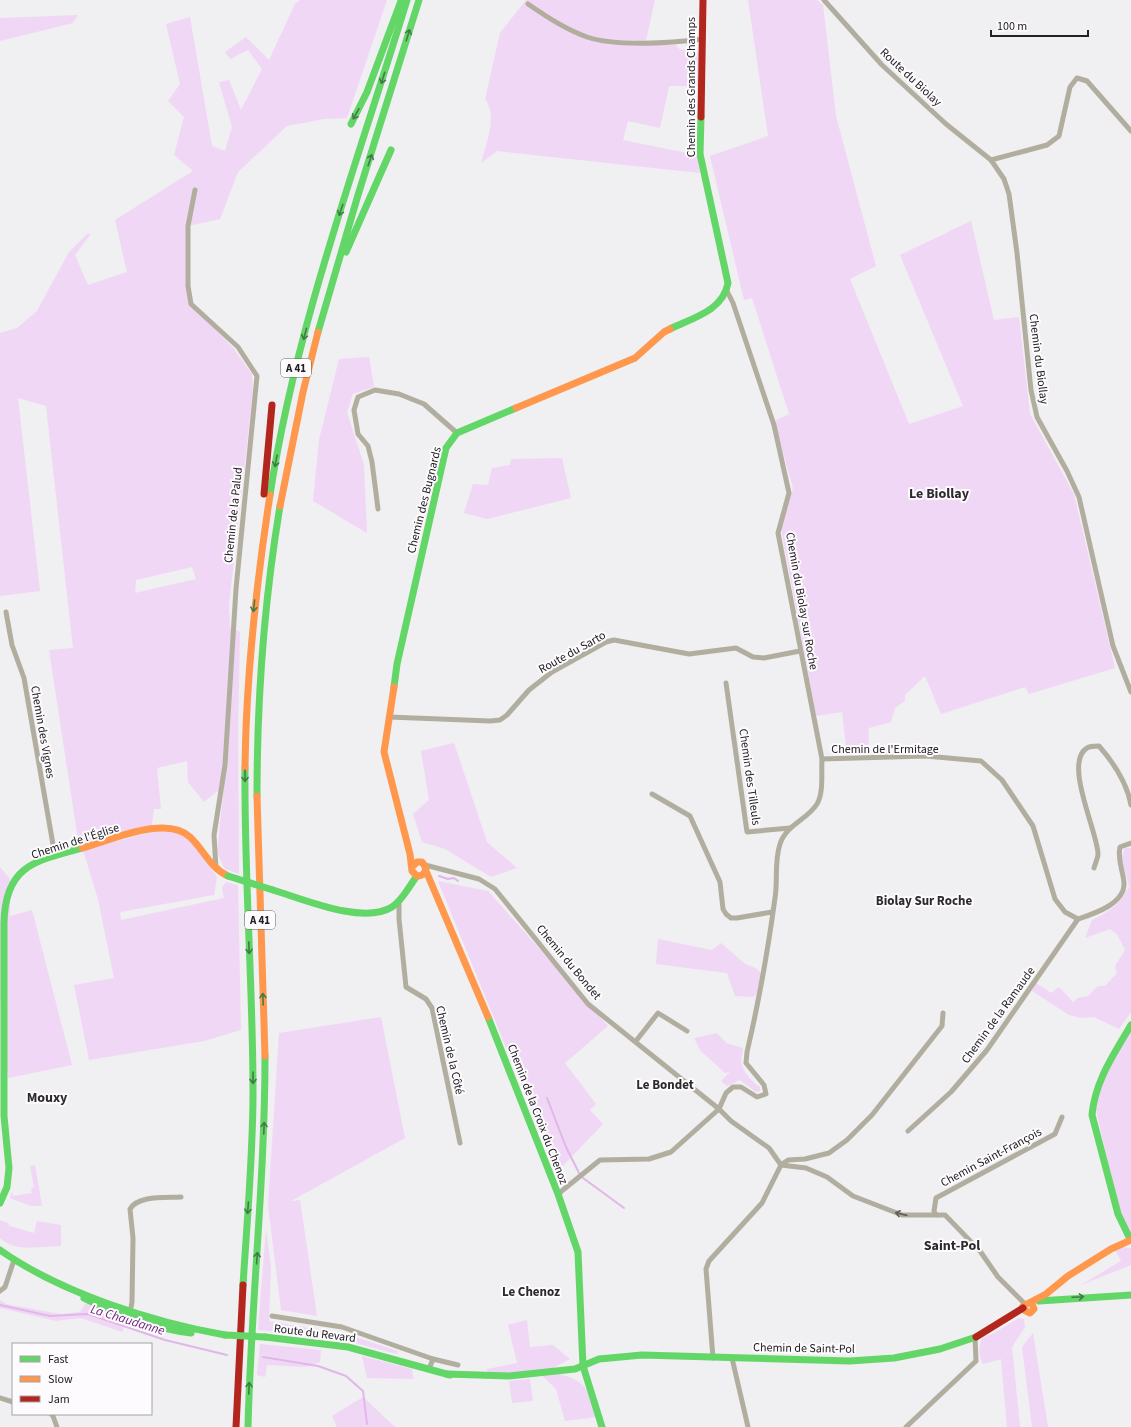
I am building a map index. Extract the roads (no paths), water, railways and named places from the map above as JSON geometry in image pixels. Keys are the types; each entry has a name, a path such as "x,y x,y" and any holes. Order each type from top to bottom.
{"main road":[{"path":"351,124 367,92 401,0"},
{"name":"A 41","path":"236,1427 238,1365 252,1122 252,1032 245,846 245,772 248,674 259,568 276,460 300,352 316,291 407,0"},
{"name":"A 41","path":"248,1427 249,1374 261,1203 265,1096 257,810 258,738 262,662 270,572 283,487 297,415 329,290 419,0"},
{"name":"Chemin des Grands Champs","path":"703,0 700,154 728,281 726,291"},
{"path":"329,290 391,150"},
{"name":"Chemin des Bugnards","path":"420,870 410,854 384,752 397,664 446,448 458,433 635,358 664,332 709,311 717,304 726,291"},
{"path":"259,568 272,404"},
{"name":"Chemin de l'Église","path":"0,1203 6,1194 9,1147 5,1130 4,1103 6,906 8,892 13,881 21,871 55,856 151,829 177,828 193,839 222,875 350,913 376,913 386,910 399,901 420,870"},
{"name":"Chemin de la Croix du Chenoz","path":"420,870 431,880 471,973 558,1194 578,1252 584,1366"},
{"path":"1029,1305 1046,1294 1068,1276 1130,1239 1118,1214 1092,1115 1092,1102 1099,1080 1131,1025"},
{"name":"Route du Revard","path":"0,1250 14,1260 62,1284 130,1314 164,1323 225,1335 348,1347 447,1374 481,1381 498,1380 509,1376 575,1369 584,1366"},
{"name":"Chemin de Saint-Pol","path":"584,1366 599,1359 642,1355 713,1358 865,1360 894,1358 940,1349 975,1337 1029,1305 1050,1299 1131,1295"},
{"path":"584,1366 602,1427"}],"street":[{"name":"Route du Biolay","path":"824,0 882,65 946,124 991,160"},
{"path":"528,4 560,25 588,38 634,43 676,42 703,39"},
{"path":"991,160 1047,145 1060,136 1070,87 1077,78 1087,81 1131,131"},
{"name":"Chemin du Biollay","path":"991,160 1004,179 1010,194 1030,390 1037,417 1067,471 1079,497 1113,646 1131,692"},
{"name":"Chemin de la Palud","path":"195,190 188,226 188,286 191,304 238,347 257,376 236,589 225,765 214,835 216,869"},
{"name":"Chemin du Biolay sur Roche","path":"726,291 733,303 774,425 789,493 778,533 822,759 821,788 817,804 810,813 790,828"},
{"path":"378,510 372,462 368,446 358,434 354,410 358,397 375,390 399,394 424,404 458,433"},
{"name":"Chemin des Vignes","path":"6,612 12,645 24,678 55,856"},
{"name":"Route du Sarto","path":"389,717 490,721 500,720 507,715 529,690 552,672 606,642 614,640 689,654 736,648 753,657 764,658 800,651"},
{"name":"Chemin des Tilleuls","path":"726,683 746,832 790,828"},
{"path":"1094,868 1098,854 1081,790 1079,759 1088,747 1099,746 1112,761 1130,798 1131,805"},
{"name":"Chemin de l'Ermitage","path":"822,759 926,756 981,761 1002,780 1033,826 1055,899 1065,912 1078,919"},
{"path":"652,794 690,816 720,882 722,903 726,914 731,918 737,918 772,912"},
{"path":"558,1194 600,1160 649,1159 671,1152 719,1109 726,1092 733,1087 741,1087 757,1097 766,1094 764,1085 746,1063 747,1052 763,982 772,912 776,897 776,866 778,855 783,836 790,828"},
{"path":"1078,919 1104,910 1120,895 1124,885 1118,856 1120,847 1131,843"},
{"name":"Chemin du Bondet","path":"420,870 438,870 479,879 495,889 588,1004 636,1041 719,1109 731,1121 770,1148 781,1165"},
{"name":"Chemin de la Côté","path":"399,901 399,919 406,987 426,999 432,1008 460,1143"},
{"name":"Chemin de la Ramaude","path":"908,1131 951,1092 987,1050 1078,919"},
{"path":"636,1041 658,1013 687,1031"},
{"path":"713,1358 706,1269 709,1261 762,1202 781,1165 788,1160 805,1159 829,1153 847,1140 872,1115 942,1026 943,1013"},
{"name":"Chemin Saint-François","path":"936,1215 934,1211 936,1198 1055,1134 1062,1117"},
{"path":"781,1165 806,1168 827,1178 853,1196 902,1215 944,1215 951,1219 980,1251 998,1277 1029,1305"},
{"path":"130,1314 133,1238 130,1209 132,1205 140,1200 181,1197"},
{"path":"0,1291 5,1287 14,1260"},
{"path":"272,1316 342,1327 433,1359 458,1365"},
{"path":"906,1427 976,1361 975,1337"},
{"path":"732,1358 748,1427"},
{"path":"429,1369 433,1359"},
{"path":"0,1398 12,1402"},
{"path":"52,1415 56,1427"}],"waterway":[{"path":"439,876 448,879 454,878 458,881"},
{"path":"547,1098 566,1147 579,1173"},
{"path":"583,1178 624,1208"},
{"name":"La Chaudanne","path":"0,1305 50,1316 88,1314 165,1340 227,1355"},
{"path":"263,1357 318,1366 346,1376 363,1391 367,1424"}],"district":[{"name":"Le Biollay","path":"939,493"},
{"name":"Biolay Sur Roche","path":"924,900"},
{"name":"Le Bondet","path":"665,1084"},
{"name":"Mouxy","path":"47,1097"},
{"name":"Saint-Pol","path":"952,1245"},
{"name":"Le Chenoz","path":"531,1291"}]}
